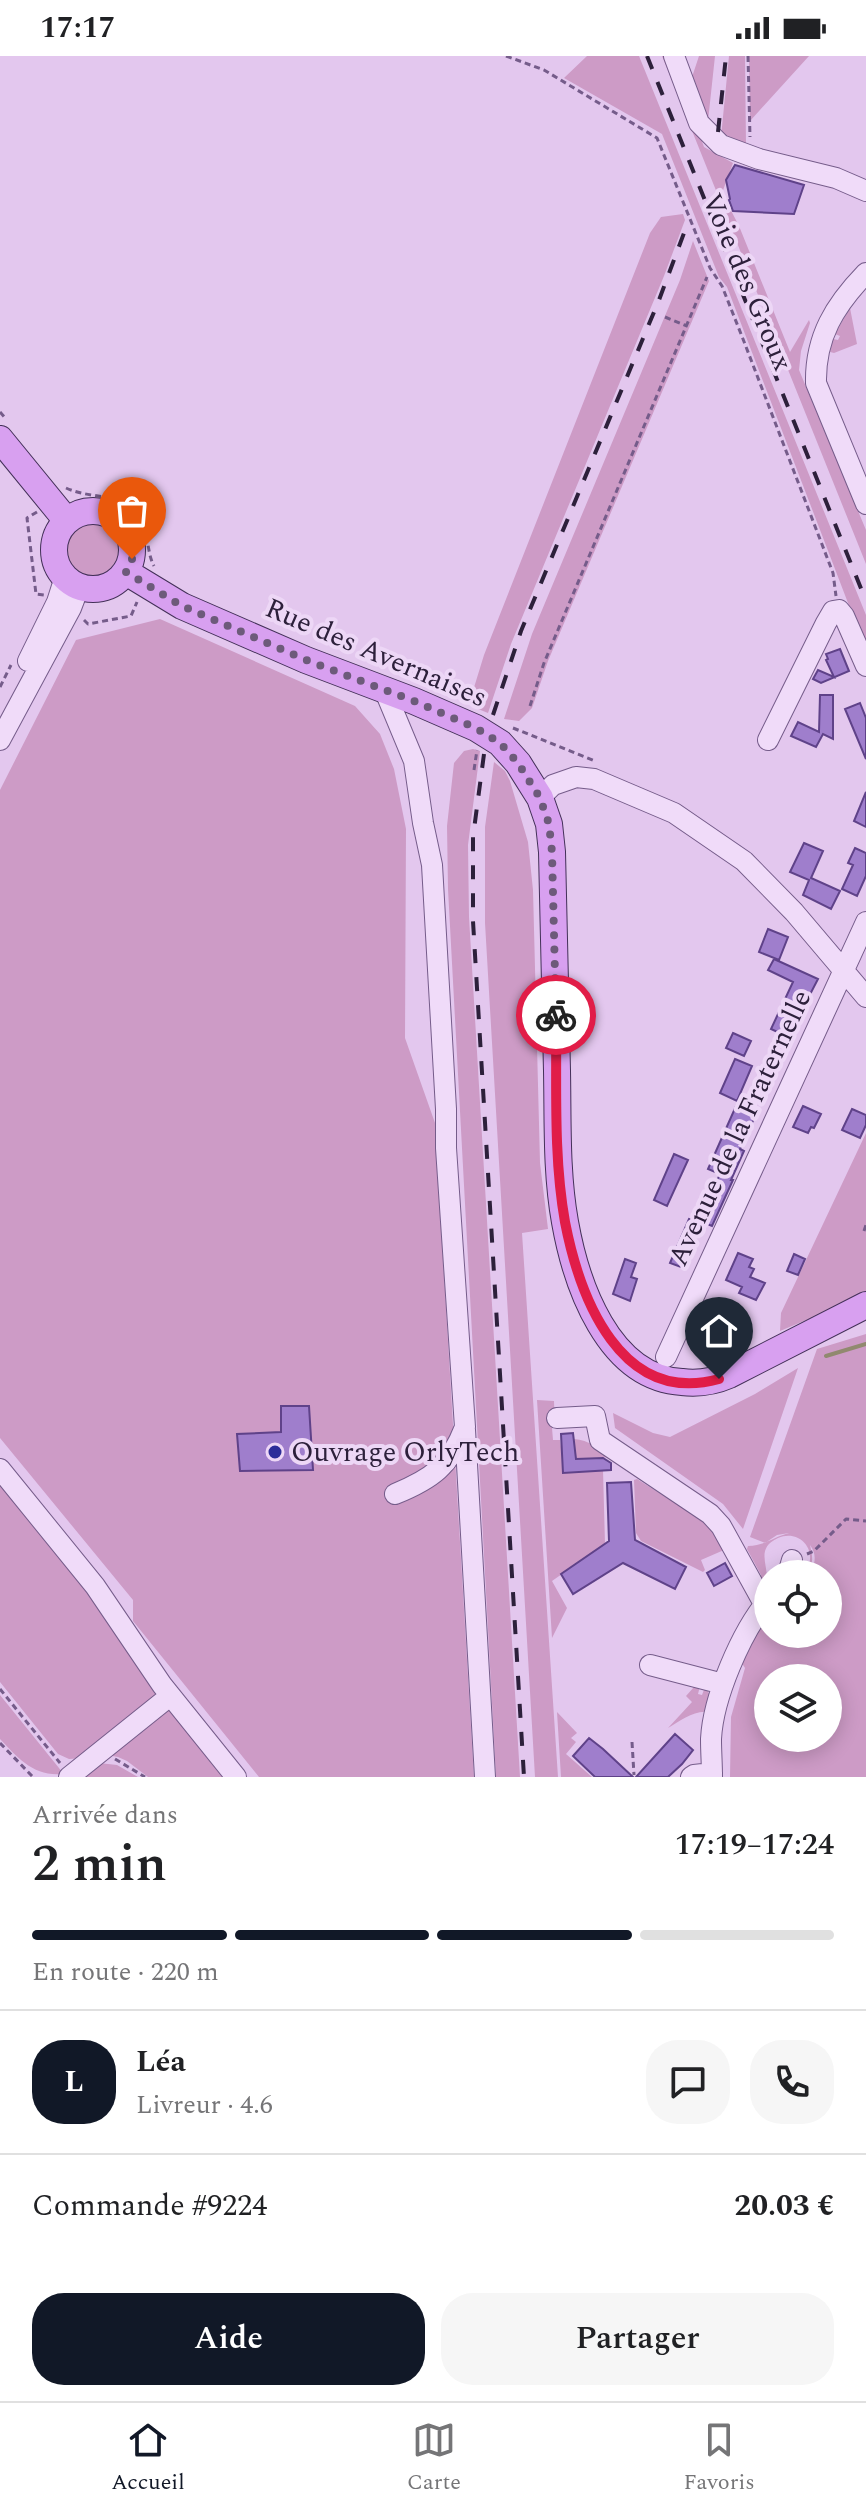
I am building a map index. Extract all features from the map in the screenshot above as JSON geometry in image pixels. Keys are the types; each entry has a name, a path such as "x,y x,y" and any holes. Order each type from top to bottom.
{"main road":[{"path":"6,433 67,521"},
{"path":"93,510 119,520 128,531 133,545 132,559 126,572 117,582 105,588 92,589 72,582 58,567 54,555 59,531 79,513 93,510"},
{"name":"Rue des Avernaises","path":"126,572 182,606 476,728 500,743 518,763 540,798 549,824 552,852 562,1197 574,1257 587,1294 604,1331 631,1364 659,1378 710,1382 866,1305"}],"street":[{"name":"Voie des Groux","path":"674,56 699,123 721,145 754,157 836,178 866,191"},
{"path":"866,273 848,291 820,342 816,383 866,504"},
{"path":"0,717 57,602 72,582"},
{"path":"0,740 71,608 72,582"},
{"path":"768,740 833,611 839,610 844,616 866,666"},
{"path":"384,689 414,761 432,865 446,1148 485,1777"},
{"path":"540,798 553,785 576,777 594,779 674,813 744,861 794,912 866,997"},
{"name":"Avenue de la Fraternelle","path":"666,1357 866,922"},
{"path":"557,1418 595,1416 600,1440 710,1514 721,1526 754,1582"},
{"path":"395,1494 422,1483 443,1467 465,1427"},
{"path":"0,1469 95,1586 170,1696 236,1777"},
{"path":"691,1777 712,1775 711,1736 723,1684 754,1622"},
{"path":"650,1665 723,1684"},
{"path":"70,1776 170,1696"}],"path":[{"name":"Voie des Groux","path":"506,56 544,70 657,138 710,268 722,286 743,339 833,573 839,610"},
{"path":"748,56 748,128 754,157"},
{"path":"530,706 544,663 707,277"},
{"path":"665,317 688,327"},
{"path":"0,412 6,433"},
{"path":"64,487 77,493 104,495 129,508 144,529 155,570"},
{"path":"506,725 603,765"},
{"path":"474,770 477,754"},
{"path":"864,1231 866,1225"},
{"path":"800,1560 846,1519 866,1521"},
{"path":"0,1689 70,1776"},
{"path":"632,1742 634,1775"},
{"path":"0,1743 33,1777"},
{"path":"88,1761 115,1759 145,1777"}],"shaded area":[{"path":"587,56 639,56 866,615 866,650 727,287 719,277 662,134 564,78"},
{"path":"662,56 671,56 704,147 733,163 722,193 739,226 790,352 809,320 799,370 866,530 866,564"},
{"path":"699,56 715,56 708,121 691,80"},
{"path":"729,56 745,56 746,145 721,137"},
{"path":"749,56 809,56 750,121"},
{"path":"683,214 685,220 664,276 511,644 488,713 473,707 472,694 484,655 650,233 661,217"},
{"path":"693,241 709,281 548,661 532,708 519,721 504,719 532,634 680,280"},
{"path":"850,308 857,344 830,352 833,339 838,340 840,336 835,334"},
{"path":"93,521 114,529 122,550 114,571 93,579 72,571 64,550 72,529"},
{"path":"160,619 355,706 380,734 394,769 406,829 405,1038 435,1123 474,1777 259,1777 133,1621 133,1600 0,1438 0,790 76,640"},
{"path":"464,751 480,751 468,845 469,917 520,1777 496,1777 448,889 447,826 454,763"},
{"path":"494,762 505,771 510,781 528,842 533,890 540,1163 548,1229 522,1233 558,1777 535,1777 485,923 485,827"},
{"path":"866,1133 866,1295 780,1331 781,1313"},
{"path":"866,1334 866,1777 730,1777 731,1717 745,1668 740,1660 754,1638 754,1648 842,1648 842,1560 815,1560 810,1545 810,1560 806,1545 795,1537 778,1538 770,1543 766,1548 766,1560 754,1562 748,1546 764,1543 750,1537 817,1349"},
{"path":"798,1368 743,1529 723,1504 615,1428 613,1413 653,1433 670,1437 755,1394"},
{"path":"537,1400 554,1401 553,1440 560,1440 561,1447 574,1446 574,1439 579,1440 594,1445 610,1457 563,1461 603,1470 605,1544 552,1581 567,1608 552,1638"},
{"path":"634,1480 710,1525 724,1550 701,1560 703,1572 641,1541 636,1533"},
{"path":"0,1481 85,1586 156,1689 156,1696 84,1758 69,1759 58,1754 0,1682"},
{"path":"700,1686 698,1694 702,1695 705,1687 710,1696 708,1712 692,1714 668,1728 692,1702 686,1696 694,1687"},
{"path":"0,1695 63,1774 35,1769 0,1739"},
{"path":"170,1708 226,1777 148,1777 127,1761 102,1754"},
{"path":"557,1712 577,1733 571,1738 576,1742 566,1754 592,1777 561,1777"},
{"path":"99,1763 117,1765 138,1777 74,1777"}],"building":[{"path":"735,165 804,185 794,214 733,211 726,180"},
{"path":"840,649 849,671 821,683 813,679 818,670 834,677 826,654"},
{"path":"820,695 833,695 833,739 823,734 816,747 791,736 798,722 819,732"},
{"path":"860,703 866,718 866,759 845,709"},
{"path":"866,792 866,827 854,821"},
{"path":"804,843 823,851 811,878 840,891 831,909 803,895 809,880 790,872"},
{"path":"855,848 866,853 866,876 857,896 842,889 853,865 848,863"},
{"path":"768,929 788,937 779,960 759,952"},
{"path":"774,959 818,979 788,1037 771,1029 793,982 768,970"},
{"path":"733,1033 751,1041 744,1056 726,1048"},
{"path":"735,1059 752,1066 737,1101 720,1093"},
{"path":"736,1106 756,1114 740,1149 744,1151 733,1180 712,1226 702,1222 720,1182 717,1181 720,1174 708,1169"},
{"path":"803,1106 821,1114 808,1133 793,1127"},
{"path":"852,1109 866,1115 866,1125 860,1138 842,1130"},
{"path":"674,1154 688,1160 667,1206 654,1200"},
{"path":"689,1219 700,1223 681,1267 670,1263"},
{"path":"738,1253 753,1259 749,1267 754,1269 750,1277 765,1283 756,1300 739,1293 742,1287 726,1280"},
{"path":"794,1254 805,1259 798,1275 787,1271"},
{"path":"625,1259 636,1263 631,1277 637,1279 630,1301 613,1294"},
{"name":"Ouvrage OrlyTech","path":"281,1406 309,1406 313,1470 240,1471 237,1434 281,1432"},
{"path":"573,1433 576,1459 603,1458 611,1463 611,1470 563,1473 561,1434"},
{"path":"631,1482 635,1540 686,1567 675,1589 623,1563 573,1594 561,1574 609,1541 607,1483"},
{"path":"725,1563 732,1576 714,1586 707,1573"},
{"path":"675,1734 693,1750 682,1764 668,1777 636,1777"},
{"path":"589,1738 633,1777 595,1777 573,1756"}],"waterway":[{"path":"826,1356 866,1344"}],"railway":[{"path":"647,56 866,601"},
{"path":"718,132 726,56"},
{"path":"493,715 521,631 659,300 687,225"},
{"path":"484,754 473,837 473,921 524,1777"}],"way so far":[{"path":"132,559 126,572 182,606 306,660 414,701 476,728 500,743 518,763 540,798 549,824 556,1015"}],"place":[{"name":"Ouvrage OrlyTech","path":"275,1452"}],"route":[{"path":"556,1015 562,1197 574,1257 587,1294 604,1331 631,1364 670,1381 701,1383 719,1379"}]}
